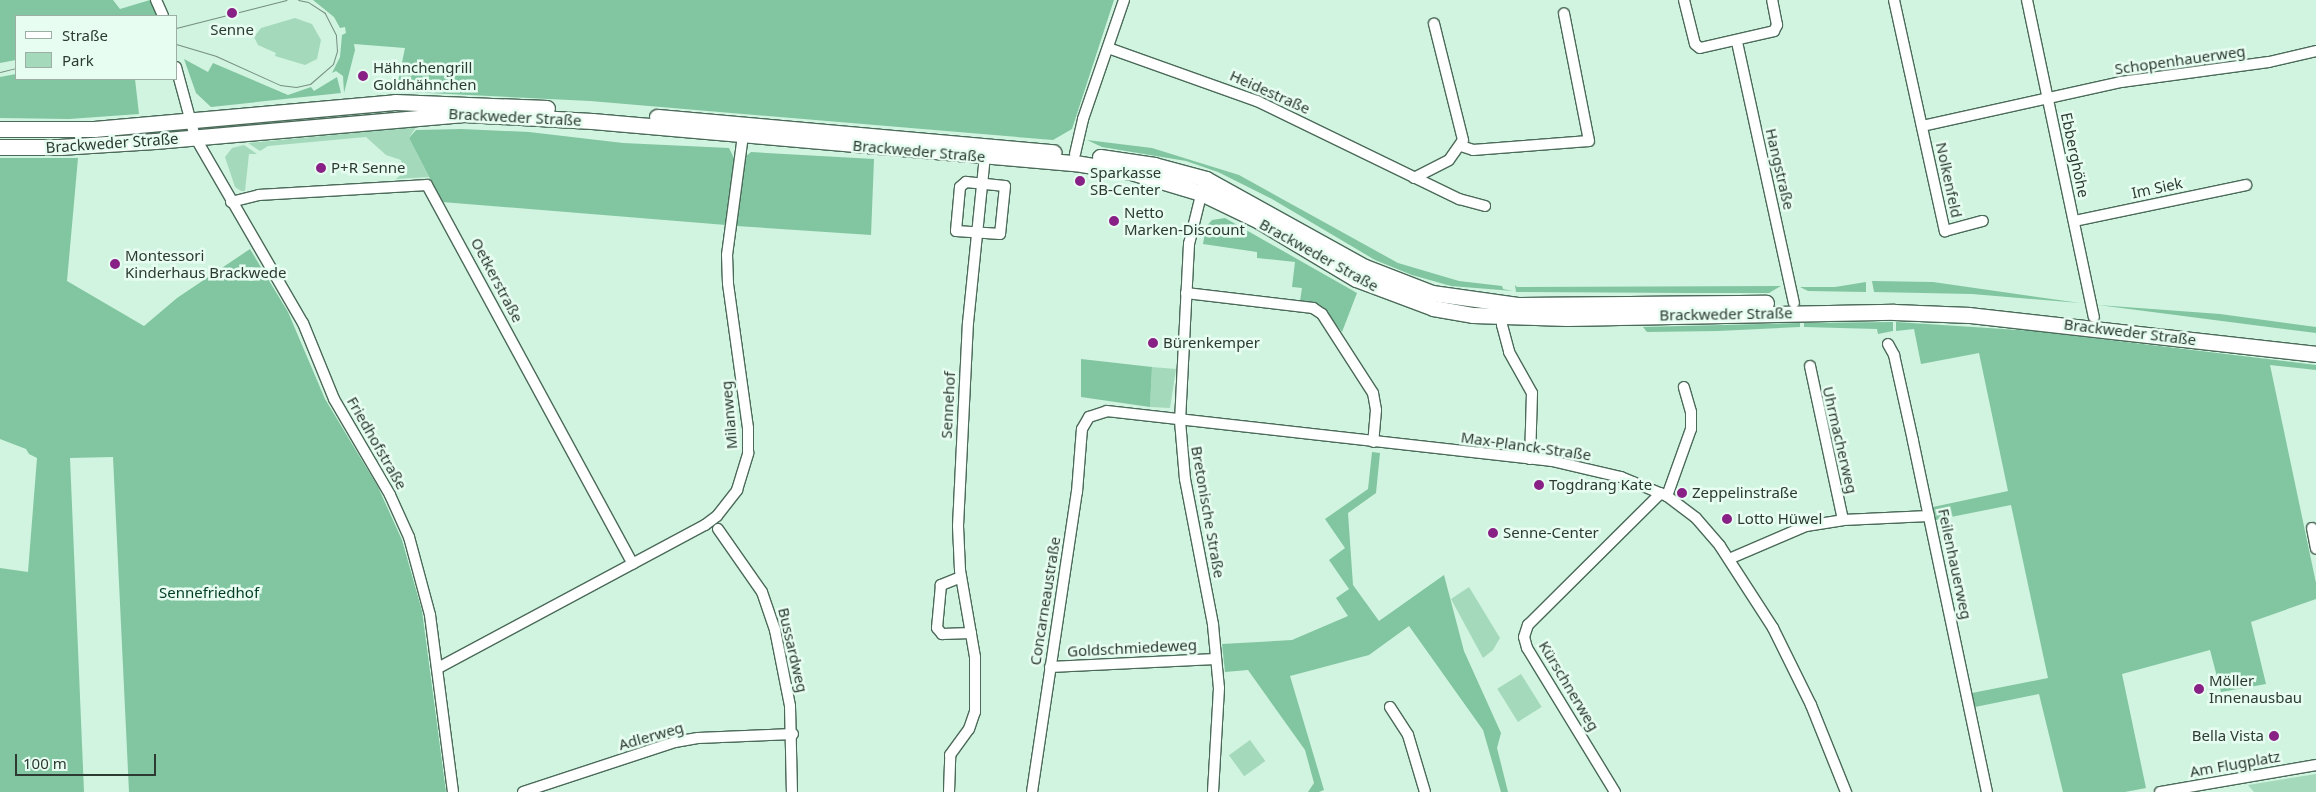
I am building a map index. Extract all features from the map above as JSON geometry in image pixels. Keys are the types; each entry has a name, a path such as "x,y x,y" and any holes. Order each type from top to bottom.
{"main road":[{"name":"Brackweder Straße","path":"0,129 94,129 395,102 506,104 1075,154 1154,165 1203,186 1356,279 1398,297 1433,308 1502,311 1875,312 1970,315 2316,354"},
{"name":"Brackweder Straße","path":"0,147 59,147 195,137 449,114 592,121 1075,163 1203,186"},
{"name":"Brackweder Straße","path":"1502,311 1794,303 1969,305 2094,317 2316,344"}],"street":[{"path":"156,0 163,15"},
{"path":"1075,154 1083,119 1124,0"},
{"path":"1684,0 1697,47 1737,42 1776,28 1772,0"},
{"name":"Nolkenfeld","path":"1894,0 1944,230 1983,221"},
{"name":"Ebberghöhe","path":"2027,0 2094,317"},
{"path":"1461,146 1473,150 1589,141 1564,13"},
{"path":"1414,178 1439,167 1461,146 1461,125 1434,24"},
{"name":"Hangstraße","path":"1737,42 1794,303"},
{"name":"Heidestraße","path":"1108,48 1257,101 1459,199 1485,206"},
{"name":"Schopenhauerweg","path":"2048,99 2121,82 2269,62 2316,51"},
{"name":"Friedhofstraße","path":"178,76 188,121 195,137 231,202 298,314 334,400 400,514 423,580 438,668 453,792"},
{"name":"Nolkenfeld","path":"1922,126 2048,99"},
{"name":"Milanweg","path":"438,668 712,520 728,503 744,475 748,428 728,283 727,255 742,135"},
{"name":"Sennehof","path":"949,792 950,755 969,729 975,712 976,666 961,577 960,449 985,156"},
{"path":"966,182 1001,185 1006,189 1002,232 996,236 977,234 959,232 955,228 960,188 966,182"},
{"name":"Oetkerstraße","path":"231,202 259,196 427,185 633,564"},
{"name":"Im Siek","path":"2074,221 2246,185"},
{"name":"Bretonische Straße","path":"1203,186 1189,244 1180,421 1185,479 1213,625 1220,696 1214,792"},
{"path":"1186,293 1312,308 1322,314 1373,393 1376,410 1373,442"},
{"path":"1502,311 1509,352 1532,393 1530,458"},
{"name":"Feilenhauerweg","path":"1888,344 1894,355 1987,792"},
{"name":"Uhrmacherweg","path":"1810,366 1843,520"},
{"path":"1664,494 1691,429 1691,412 1684,387"},
{"name":"Max-Planck-Straße","path":"1089,417 1106,411 1180,421 1530,458 1613,475 1664,494 1696,518 1729,558 1787,653 1846,792"},
{"name":"Concarneaustraße","path":"1032,792 1076,492 1082,429 1089,417"},
{"name":"Kürschnerweg","path":"1615,792 1528,648 1524,636 1528,625 1664,494"},
{"path":"1729,558 1790,531 1843,520 1929,516"},
{"path":"2312,528 2316,549"},
{"name":"Bussardweg","path":"718,529 749,571 769,611 783,664 793,734 792,792"},
{"path":"961,577 942,585 937,628 942,634 971,633"},
{"name":"Goldschmiedeweg","path":"1050,667 1216,659"},
{"path":"1390,706 1408,735 1425,792"},
{"name":"Adlerweg","path":"523,792 675,742 698,738 793,734"},
{"name":"Am Flugplatz","path":"2160,792 2316,765"}],"green space":[{"path":"0,0 113,0 120,9 150,0 157,15 15,15 15,60 0,63"},
{"path":"313,0 1114,0 1072,129 1053,140 590,101 387,91 397,87 405,48 354,44 355,50 344,93 343,76 336,71 332,73 340,57 342,35 346,33 345,27 340,28 334,17"},
{"path":"295,18 312,24 321,40 317,59 305,65 275,56 276,53 258,45 254,37 261,28"},
{"path":"184,59 208,72 213,63 288,95 311,87 314,91 337,77 341,93 211,107 196,93"},
{"path":"15,74 15,80 135,80 139,114 69,119 0,118 0,77"},
{"path":"416,127 409,138 429,177 396,179 403,173 401,160 386,155 366,137 268,146 260,151 248,143"},
{"path":"461,129 529,132 623,143 729,148 734,158 726,225 442,202 409,138 416,130"},
{"path":"1087,140 1152,148 1239,175 1398,263 1459,281 1502,286 1503,289 1513,291 1451,286 1412,275 1375,260 1272,199 1218,172 1186,161 1102,147"},
{"path":"244,145 257,154 249,154 245,191 241,191 235,187 225,157 232,148"},
{"path":"751,152 874,159 871,235 736,226 744,158"},
{"name":"Sennefriedhof","path":"0,158 78,158 67,281 144,326 177,298 250,249 288,312 325,399 378,487 402,540 422,611 446,792 129,792 113,457 70,458 84,792 0,792 0,568 28,572 37,458 29,454 26,449 0,439"},
{"path":"1225,218 1357,293 1342,332 1322,308 1300,301 1302,288 1292,287 1295,262 1257,258 1257,252 1203,244 1206,227 1212,220"},
{"path":"1872,281 1933,282 2080,303 1972,294 1874,292"},
{"path":"1866,282 1866,292 1808,291 1800,287 1835,287"},
{"path":"1515,285 1517,287 1781,286 1769,293 1691,293 1516,292"},
{"path":"2098,305 2220,314 2316,327 2316,333"},
{"path":"1893,322 1893,331 1878,334 1877,329 1804,327 1804,323"},
{"path":"1896,322 2035,331 2316,365 2316,370 2270,365 2316,583 2316,599 2251,622 2266,684 2221,692 2210,650 2122,674 2146,788 2125,792 2063,792 2039,694 1975,707 1972,693 2048,678 2011,505 1936,520 1933,507 2008,491 1979,353 1921,364 1914,329 1896,331"},
{"path":"1800,323 1800,327 1718,331 1647,332 1643,327"},
{"path":"1081,359 1152,367 1150,407 1081,397"},
{"path":"1152,367 1176,369 1170,408 1150,407"},
{"path":"1372,452 1380,453 1376,493 1348,513 1353,585 1379,621 1444,575 1464,651 1501,733 1497,748 1508,792 1501,792 1483,730 1409,626 1369,655 1290,676 1324,790 1319,792 1308,792 1314,783 1305,750 1248,670 1225,672 1222,644 1292,640 1348,616 1336,598 1349,589 1329,560 1345,548 1325,519 1368,489"},
{"path":"1469,587 1500,638 1493,650 1483,658 1451,599"},
{"path":"1521,674 1542,707 1518,722 1497,689"},
{"path":"1250,740 1265,761 1244,776 1229,755"},
{"path":"2316,774 2316,792 2254,792 2248,785"}],"tram line":[{"path":"178,27 287,0"},
{"path":"178,45 216,56 280,85 296,87 310,84 333,64 337,51 336,35 325,13 308,2 298,0"},
{"path":"0,72 15,68"}],"place":[{"name":"Senne","path":"232,13"},
{"name":"Hähnchengrill Goldhähnchen","path":"363,76"},
{"name":"P+R Senne","path":"321,168"},
{"name":"Sparkasse SB-Center","path":"1080,181"},
{"name":"Netto Marken-Discount","path":"1114,221"},
{"name":"Montessori Kinderhaus Brackwede","path":"115,264"},
{"name":"Bürenkemper","path":"1153,343"},
{"name":"Togdrang Kate","path":"1539,485"},
{"name":"Zeppelinstraße","path":"1682,493"},
{"name":"Lotto Hüwel","path":"1727,519"},
{"name":"Senne-Center","path":"1493,533"},
{"name":"Möller Innenausbau","path":"2199,689"},
{"name":"Bella Vista","path":"2274,736"}]}
